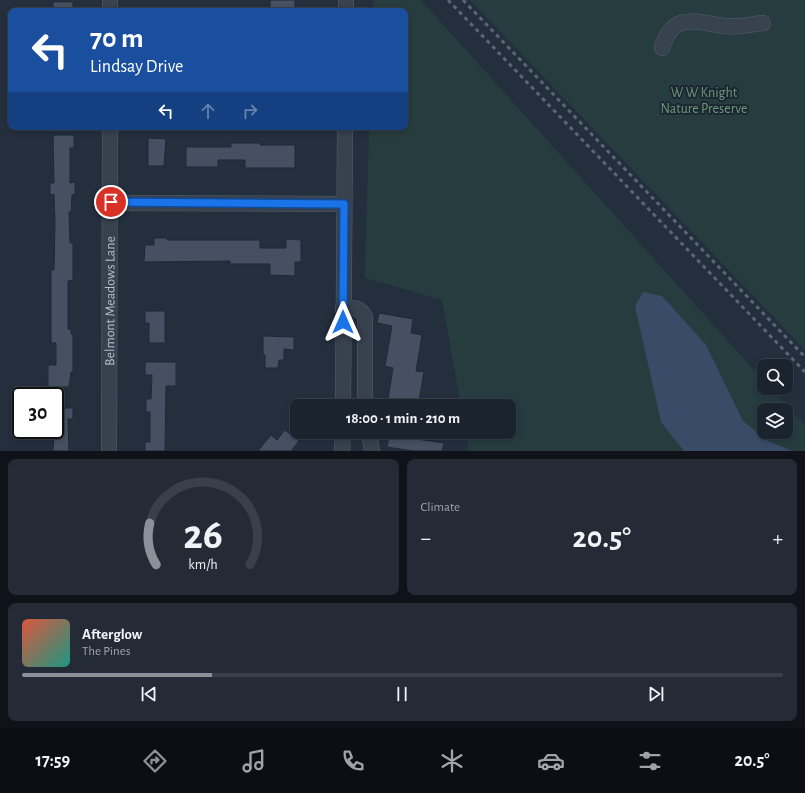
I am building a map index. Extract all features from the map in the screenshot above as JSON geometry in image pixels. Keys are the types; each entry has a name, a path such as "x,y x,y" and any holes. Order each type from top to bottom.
{"street":[{"path":"662,48 670,33 677,25 684,21 692,20 727,26 763,23"},
{"name":"Belmont Meadows Lane","path":"109,451 110,130"},
{"path":"343,399 345,130"},
{"path":"111,202 344,204"},
{"path":"343,308 357,308 362,310 365,317 365,399"},
{"path":"342,439 342,451"},
{"path":"370,439 372,451"}],"green space":[{"path":"373,0 421,0 757,373 757,395 777,395 784,403 757,403 757,439 793,439 793,413 805,426 805,451 469,451 467,439 516,439 516,399 460,399 442,300 365,278 369,130 408,130 408,8 373,8"},
{"name":"W W Knight Nature Preserve","path":"470,0 805,0 805,350"}],"water":[{"path":"643,292 662,296 706,345 743,421 757,432 757,439 766,439 792,451 684,451 661,422 635,306"}],"building":[{"path":"270,0 295,0 295,8 270,8"},
{"path":"53,2 73,2 73,8 53,8"},
{"path":"53,135 74,135 74,148 70,148 70,183 75,182 75,194 72,195 71,212 69,212 70,243 73,243 73,280 68,281 68,329 71,329 71,334 73,334 73,372 71,372 69,387 48,387 48,365 56,365 56,343 51,343 51,270 54,270 55,223 54,194 50,195 50,183 54,183"},
{"path":"148,138 166,139 164,166 148,166"},
{"path":"231,143 295,145 295,168 245,168 245,160 218,160 218,167 186,167 186,147 231,147"},
{"path":"154,238 167,238 167,240 260,240 260,248 286,248 286,239 301,240 301,262 295,262 295,276 270,275 270,264 230,264 230,261 144,262 145,245 154,245"},
{"path":"145,311 165,311 165,343 149,343 149,323 145,323"},
{"path":"379,313 413,319 411,333 422,335 416,371 424,372 419,399 388,399 393,368 385,366 392,326 377,323"},
{"path":"263,336 294,337 294,350 284,349 284,360 279,360 278,368 265,368"},
{"path":"145,362 176,362 176,386 166,386 165,451 145,451 145,442 150,442 150,412 146,412 146,399 151,399 152,375 145,375"},
{"path":"64,408 73,408 73,419 68,419 69,451 53,451 54,439 64,439"},
{"path":"285,430 290,434 290,439 296,439 299,441 291,451 258,451 271,435 277,440"},
{"path":"388,439 416,439 444,443 442,451 413,451 387,447"}],"railway":[{"path":"448,0 805,372"},
{"path":"463,0 805,357"}],"route":[{"path":"111,202 344,204 343,322"}]}
